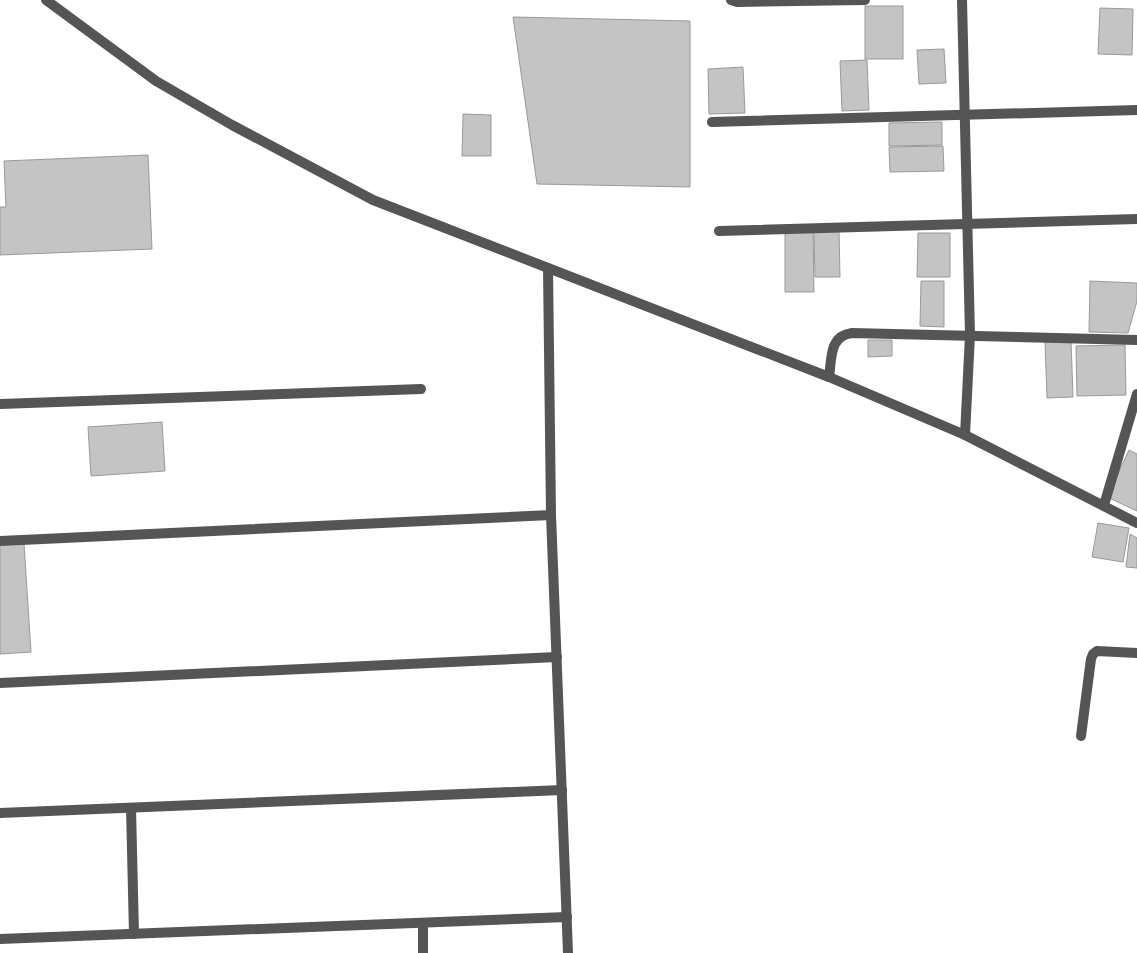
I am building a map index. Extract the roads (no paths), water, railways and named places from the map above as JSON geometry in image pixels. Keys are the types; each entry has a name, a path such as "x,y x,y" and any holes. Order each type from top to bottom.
{"street":[{"path":"46,0 156,81 232,125 373,200 829,377 965,435 1137,523"},
{"path":"731,0 737,2 865,0"},
{"path":"962,0 970,335 965,435"},
{"path":"712,122 1137,110"},
{"path":"719,231 1137,219"},
{"path":"548,268 551,515 568,953"},
{"path":"829,377 836,340 843,334 970,335 1137,340"},
{"path":"0,404 421,389"},
{"path":"1104,505 1137,394"},
{"path":"0,541 551,515"},
{"path":"1081,736 1093,654 1097,651 1137,653"},
{"path":"0,683 557,656"},
{"path":"0,813 562,790"},
{"path":"131,808 134,934"},
{"path":"0,938 567,918"},
{"path":"423,923 423,953"}]}
